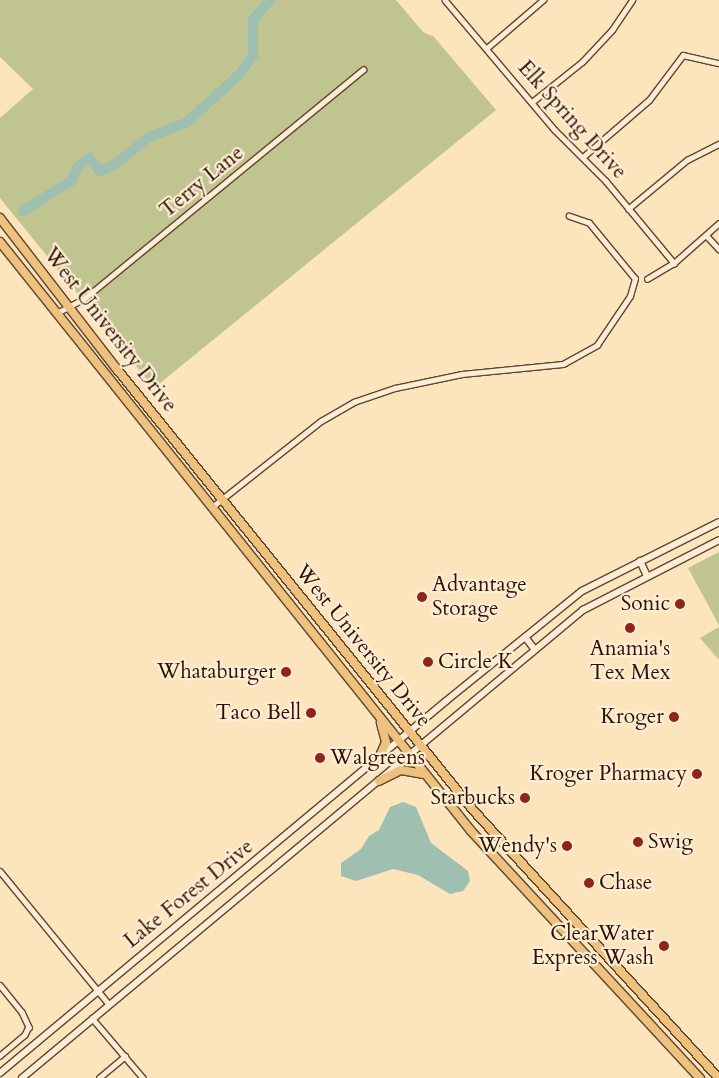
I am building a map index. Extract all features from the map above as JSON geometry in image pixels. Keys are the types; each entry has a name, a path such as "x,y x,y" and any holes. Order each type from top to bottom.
{"highway":[{"name":"West University Drive","path":"0,218 420,746 499,840 719,1078"},
{"name":"West University Drive","path":"0,242 312,634 494,858 700,1078"},
{"path":"312,634 323,625"},
{"path":"379,716 386,739 379,758"},
{"path":"379,781 401,770 425,774"},
{"path":"664,1039 676,1040 712,1078"}],"main road":[{"name":"Lake Forest Drive","path":"0,1073 97,990 582,591 719,522"},
{"name":"Lake Forest Drive","path":"22,1078 583,610 719,540"},
{"path":"640,561 647,576"},
{"path":"524,637 535,650"}],"street":[{"name":"Elk Spring Drive","path":"445,0 532,102 583,157 674,262"},
{"path":"487,48 543,0"},
{"path":"532,102 582,62 612,30 632,0"},
{"path":"583,157 650,100 683,55 719,63"},
{"name":"Terry Lane","path":"57,314 70,308 364,70"},
{"path":"628,209 686,160 719,144"},
{"path":"211,507 321,421 370,396 462,374 550,367 586,353 605,335 635,288 635,279 623,261 589,223 569,216"},
{"path":"647,279 674,262 707,236 719,223"},
{"path":"707,236 719,249"},
{"path":"0,871 109,1004"},
{"path":"0,985 28,1023 25,1035 0,1056"},
{"path":"92,1018 143,1078"},
{"path":"99,1078 125,1056"}],"green space":[{"path":"0,0 396,0 423,32 434,37 496,110 154,388 0,198 0,118 33,89 0,57"},
{"path":"719,552 719,625 688,568"},
{"path":"719,627 719,660 700,638"}],"shaded area":[{"path":"403,802 416,807 431,843 468,871 470,881 463,891 450,894 418,875 393,869 356,881 341,876 341,863 361,849 369,836 379,830 390,807"}],"waterway":[{"path":"23,211 71,181 77,168 89,158 100,171 114,165 149,137 186,123 239,75 253,56 253,20 270,0"}],"place":[{"name":"Advantage Storage","path":"422,597"},
{"name":"Sonic","path":"680,604"},
{"name":"Anamia's Tex Mex","path":"630,628"},
{"name":"Circle K","path":"428,662"},
{"name":"Whataburger","path":"286,672"},
{"name":"Taco Bell","path":"311,713"},
{"name":"Kroger","path":"674,717"},
{"name":"Walgreens","path":"320,758"},
{"name":"Kroger Pharmacy","path":"697,774"},
{"name":"Starbucks","path":"525,798"},
{"name":"Swig","path":"638,842"},
{"name":"Wendy's","path":"567,846"},
{"name":"Chase","path":"589,883"},
{"name":"ClearWater Express Wash","path":"664,946"}]}
